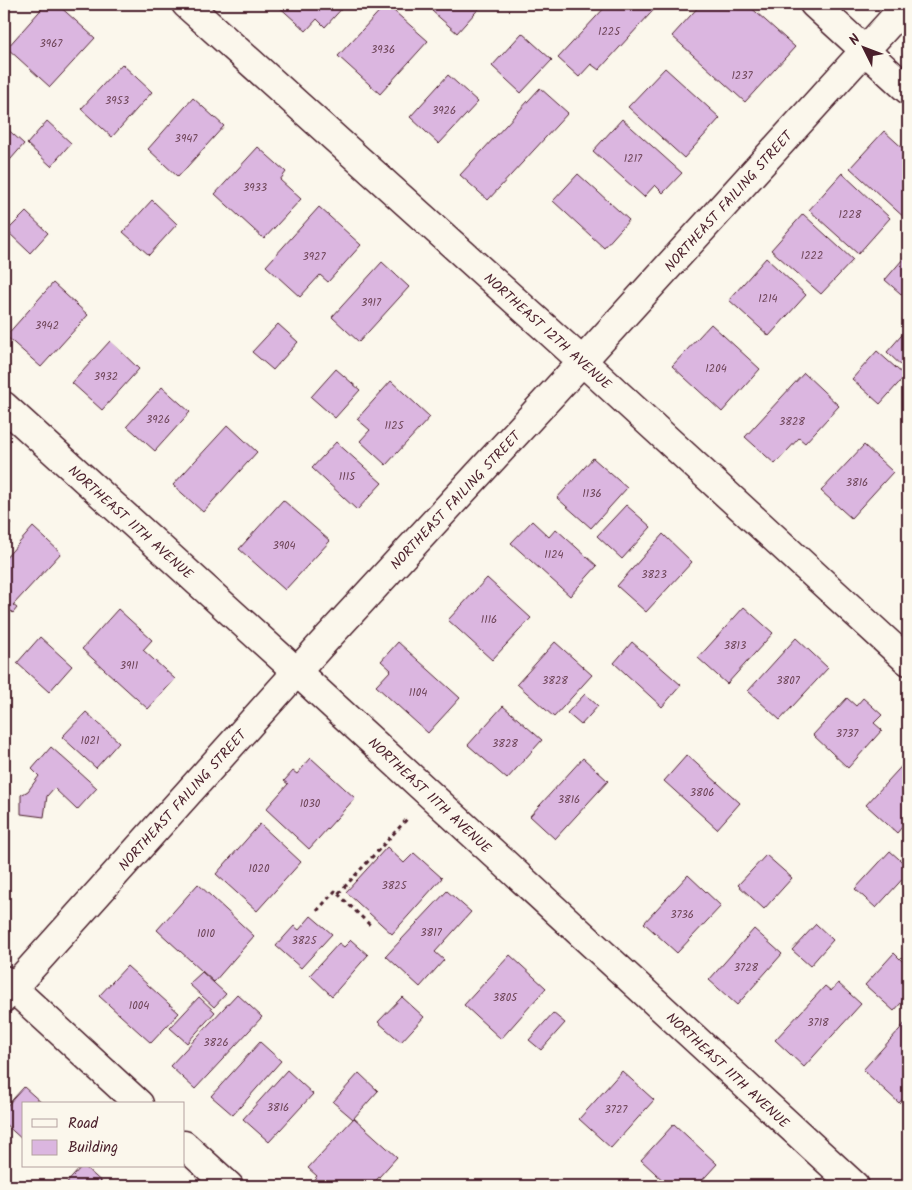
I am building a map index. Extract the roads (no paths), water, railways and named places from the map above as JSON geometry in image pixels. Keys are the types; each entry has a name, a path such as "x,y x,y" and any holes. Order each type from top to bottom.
{"street":[{"name":"NORTHEAST 12TH AVENUE","path":"186,4 582,362 908,661"},
{"path":"814,4 908,90"},
{"name":"NORTHEAST FAILING STREET","path":"7,989 582,362 907,4"},
{"name":"NORTHEAST 11TH AVENUE","path":"4,406 297,672 855,1186"},
{"path":"7,989 137,1102"},
{"path":"185,1146 229,1186"}]}
